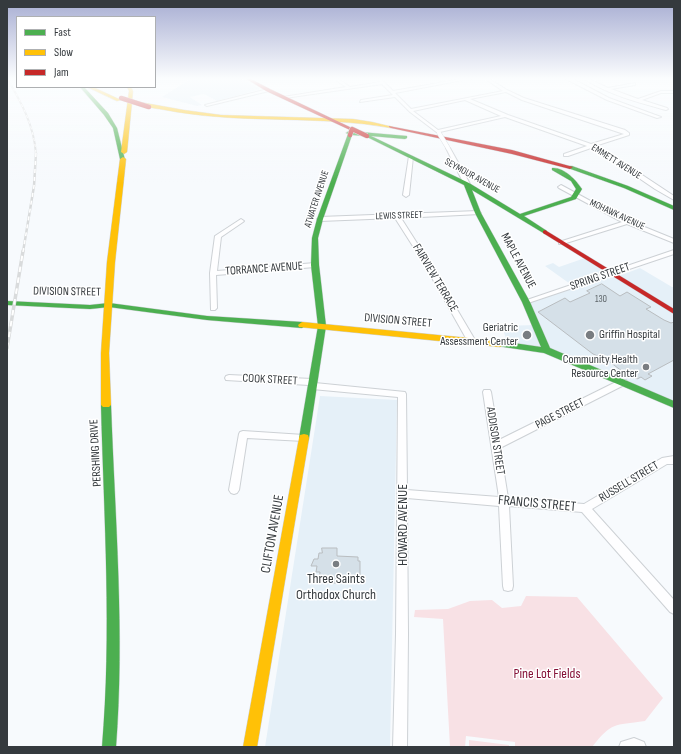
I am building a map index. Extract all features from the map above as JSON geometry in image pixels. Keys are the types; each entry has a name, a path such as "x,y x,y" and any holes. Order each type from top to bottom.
{"main road":[{"path":"105,113 115,128 123,159"},
{"name":"PERSHING DRIVE","path":"109,747 116,652 114,558 106,408 105,353 111,266 128,113"},
{"path":"167,113 222,123 287,128"},
{"path":"177,113 226,121 412,135 480,146 556,166 609,184 674,212"},
{"path":"191,113 233,117 384,124 431,136 512,152 578,169 626,186 674,208"},
{"path":"309,121 318,119 322,114"},
{"name":"SEYMOUR AVENUE","path":"322,114 350,130 376,140 467,184 611,274 673,310"},
{"path":"350,130 352,124 362,122"},
{"name":"ATWATER AVENUE","path":"322,326 314,245 320,219 350,130"},
{"path":"333,132 415,138 480,146"},
{"path":"376,140 480,146"},
{"path":"394,149 394,143 402,142"},
{"path":"519,216 574,198 579,187 571,178 551,168 522,157"},
{"name":"MAPLE AVENUE","path":"467,184 478,213 526,302 545,344 546,350"},
{"name":"DIVISION STREET","path":"7,303 25,304 39,301 93,302 109,306 207,318 322,326 471,340 546,350 674,404"},
{"name":"CLIFTON AVENUE","path":"250,747 322,326"}],"street":[{"path":"414,113 439,132 467,184"},
{"name":"EMMETT AVENUE","path":"499,113 591,146 607,154 674,198"},
{"path":"566,155 627,134 623,131 567,113"},
{"path":"648,113 659,117"},
{"path":"439,132 506,116"},
{"path":"406,195 411,157"},
{"name":"MOHAWK AVENUE","path":"561,187 627,222 674,241"},
{"name":"LEWIS STREET","path":"320,219 478,213"},
{"name":"FAIRVIEW TERRACE","path":"397,216 426,262 471,340"},
{"path":"213,308 213,273 218,236 241,221"},
{"path":"562,243 627,222"},
{"name":"SPRING STREET","path":"526,302 674,252"},
{"name":"TORRANCE AVENUE","path":"213,273 315,265"},
{"name":"COOK STREET","path":"229,378 312,384"},
{"name":"PAGE STREET","path":"496,446 622,382"},
{"name":"HOWARD AVENUE","path":"312,384 402,394 403,494 400,747"},
{"name":"ADDISON STREET","path":"487,392 504,501 508,586"},
{"path":"234,490 243,434 304,438"},
{"name":"RUSSELL STREET","path":"585,508 665,460 674,460"},
{"name":"FRANCIS STREET","path":"403,494 585,508 674,608"},
{"path":"626,747 634,744 639,747"}],"shaded area":[{"name":"Griffin Hospital","path":"585,258 616,277 640,268 674,287 674,404 543,347 508,345 502,326 535,325 526,302 573,286 545,266 553,263 559,267"},
{"path":"320,396 397,400 390,747 265,747"}],"green space":[{"name":"Pine Lot Fields","path":"526,596 577,597 663,698 645,721 614,726 592,747 515,747 515,742 466,736 465,747 450,747 443,619 414,617 415,610 448,609 470,601 492,600 502,608 521,606"},
{"path":"469,740 509,745 509,747 469,747"}],"building":[{"name":"Griffin Hospital","path":"602,284 620,296 627,292 651,307 646,309 664,320 671,323 674,322 674,360 648,374 652,376 645,380 641,377 637,379 633,376 631,378 602,356 600,357 593,354 538,312 565,298 570,302 590,293 587,291"},
{"name":"Three Saints Orthodox Church","path":"322,548 337,548 337,556 358,557 358,561 360,561 360,577 336,576 336,583 325,583 325,581 319,581 320,572 316,572 317,566 311,566 314,559 318,559 319,553 322,553"}],"railway":[{"path":"26,113 33,133 36,154"},
{"path":"23,252 34,186 36,154"},
{"path":"7,348 23,251"}],"traffic: fast":[{"path":"105,113 115,128 123,159"},
{"path":"349,133 405,137"},
{"path":"304,438 322,326 315,265 315,238 320,219 350,135"},
{"path":"367,136 467,184 545,232"},
{"path":"570,167 626,187 674,208"},
{"path":"554,169 573,180 579,189 575,195"},
{"path":"467,184 478,213 526,302 545,344 546,350"},
{"path":"519,216 574,198 575,195"},
{"path":"7,303 90,307 109,305 207,318 302,325"},
{"path":"500,344 546,350 674,405"},
{"path":"106,405 114,619 114,662 109,747"}],"traffic: slow":[{"path":"124,152 128,113"},
{"path":"200,113 253,118 353,121 391,127"},
{"path":"106,405 105,353 111,262 123,159"},
{"path":"302,325 500,344"},
{"path":"250,747 304,438"}],"traffic: jam":[{"path":"318,113 352,129"},
{"path":"391,127 512,152 570,167"},
{"path":"350,135 352,129 367,136"},
{"path":"545,232 674,312"}],"place":[{"name":"Geriatric Assessment Center","path":"527,335"},
{"name":"Griffin Hospital","path":"590,335"},
{"name":"Community Health Resource Center","path":"646,367"},
{"name":"Three Saints Orthodox Church","path":"336,564"}]}
